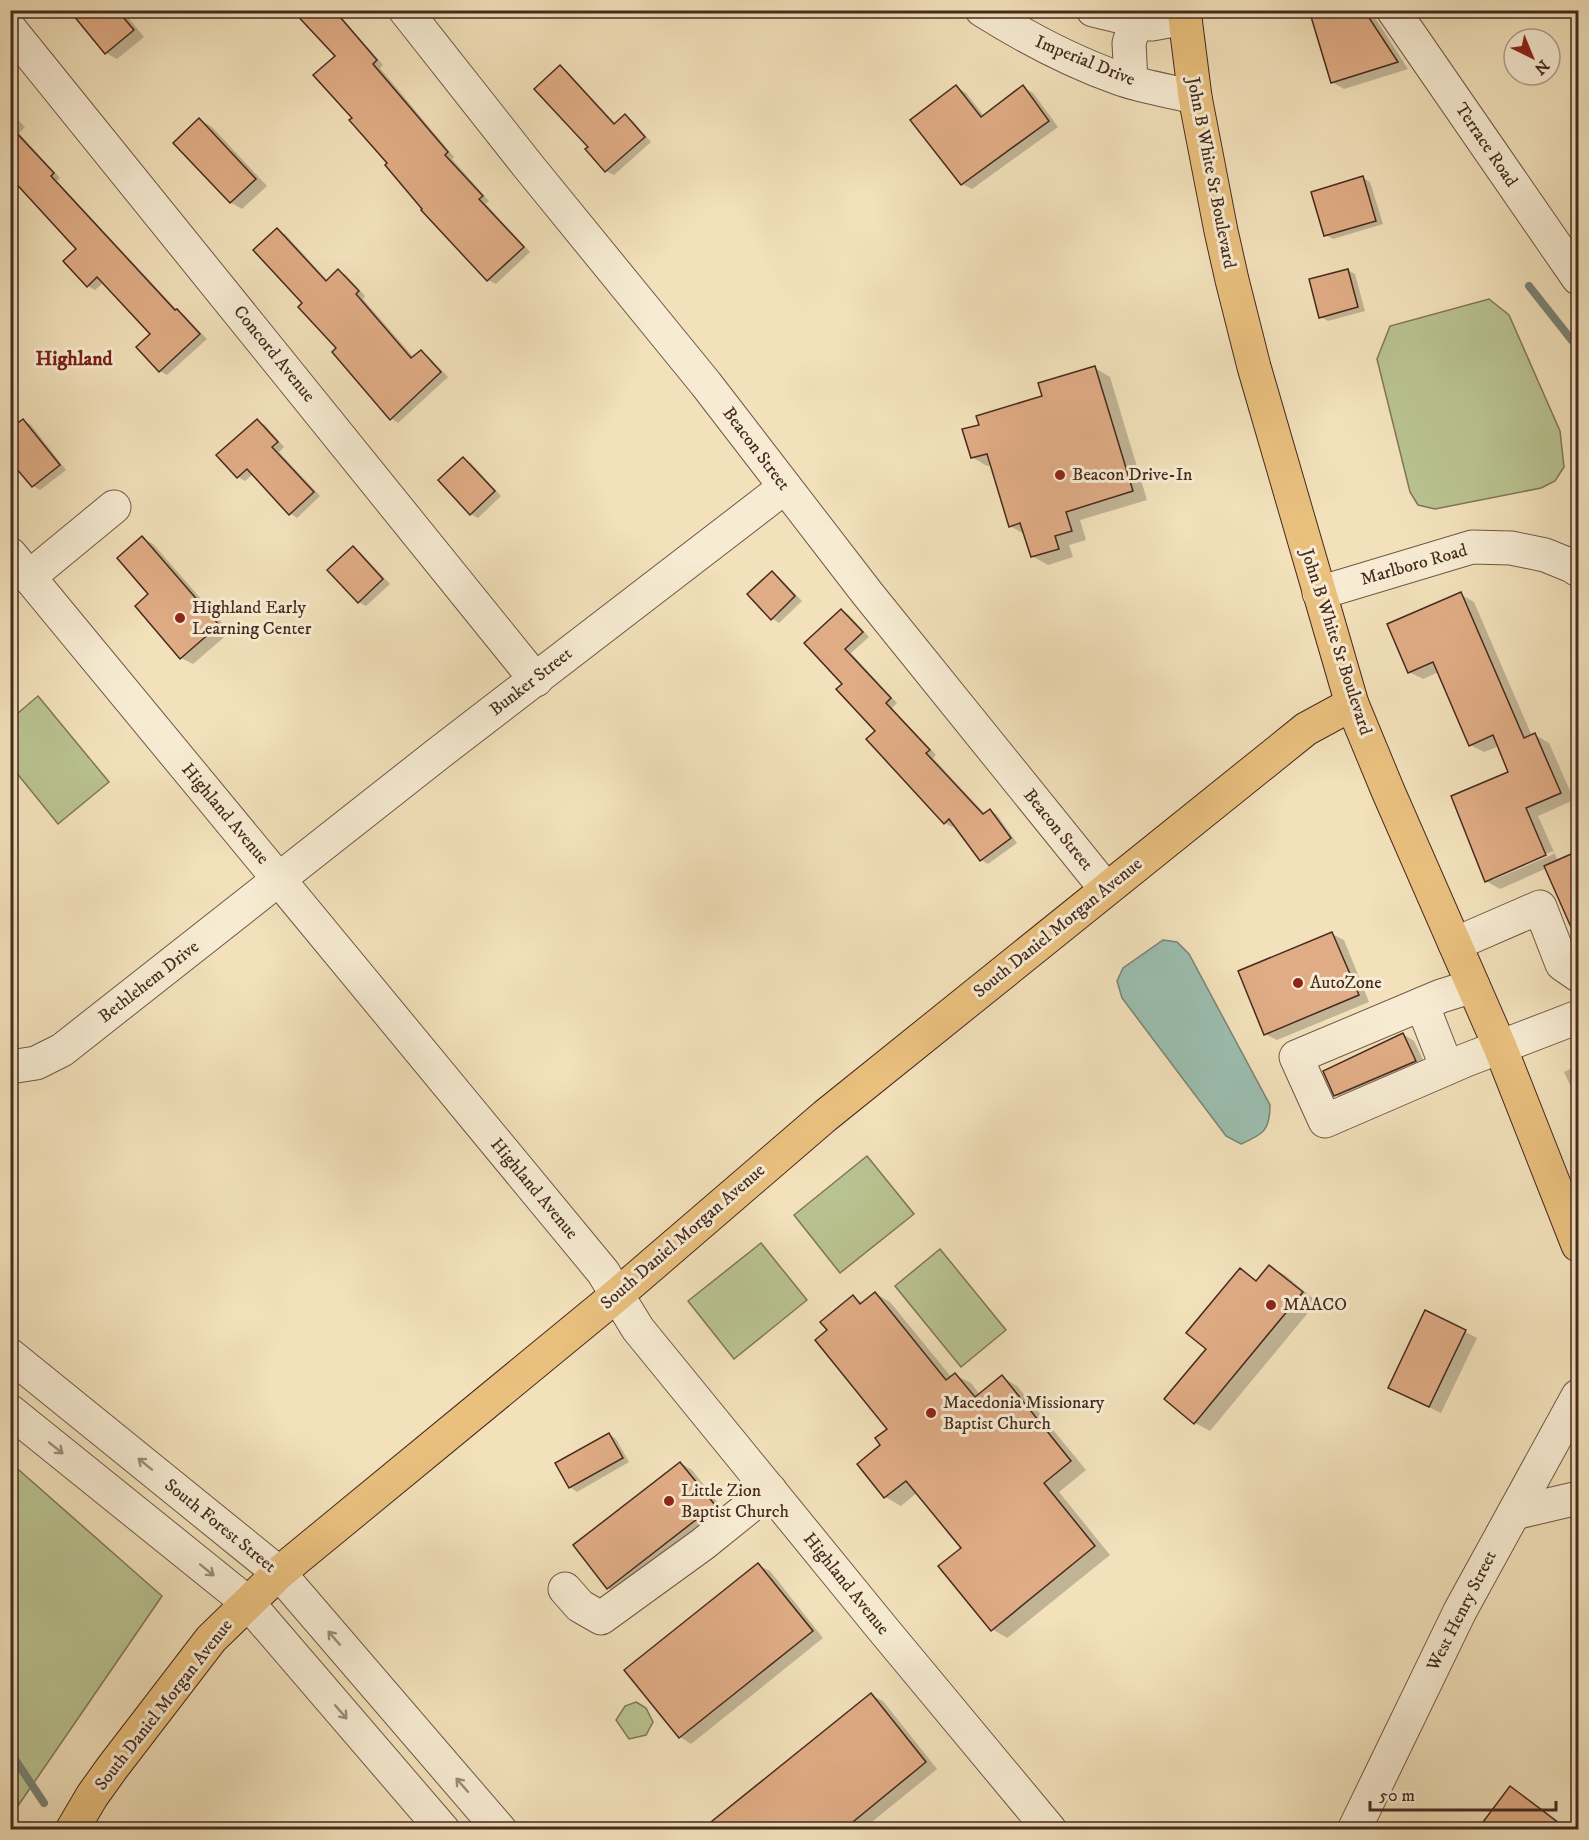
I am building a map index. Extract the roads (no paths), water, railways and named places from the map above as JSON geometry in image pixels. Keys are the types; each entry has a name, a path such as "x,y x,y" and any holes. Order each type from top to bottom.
{"main road":[{"name":"John B White Sr Boulevard","path":"1184,14 1195,97 1232,280 1254,367 1353,704 1388,791 1500,1047 1578,1245"},
{"name":"South Daniel Morgan Avenue","path":"72,1830 92,1796 154,1711 211,1639 279,1573 616,1295 825,1116 1305,729 1353,704"}],"street":[{"name":"Beacon Street","path":"405,10 529,167 706,384 867,593 1106,889"},
{"name":"Imperial Drive","path":"982,10 1017,32 1068,58 1120,79 1195,97"},
{"name":"Terrace Road","path":"1393,10 1578,278"},
{"path":"1118,15 1152,24 1184,14"},
{"path":"1118,15 1129,43 1131,82"},
{"name":"Concord Avenue","path":"10,29 536,680"},
{"name":"Bunker Street","path":"278,879 785,487"},
{"path":"20,565 114,507"},
{"name":"Marlboro Road","path":"1319,593 1473,547 1511,548 1545,555 1578,570"},
{"name":"Highland Avenue","path":"20,565 603,1272 638,1329 1050,1830"},
{"name":"Bethlehem Drive","path":"10,1067 36,1062 62,1050 278,879"},
{"path":"1455,944 1540,907 1562,964 1578,975"},
{"path":"1473,986 1422,1004 1296,1057 1325,1121 1447,1068 1578,1017"},
{"path":"1422,1004 1447,1068"},
{"name":"South Forest Street","path":"10,1355 279,1573 500,1830"},
{"path":"10,1411 248,1603 443,1830"},
{"name":"West Henry Street","path":"1354,1830 1460,1611 1514,1513 1574,1417"},
{"path":"565,1589 580,1606 601,1618 703,1544 770,1490"},
{"path":"1514,1513 1578,1498"}],"waterway":[{"path":"1529,286 1578,348"},
{"path":"10,1752 44,1803"}],"place":[{"name":"Beacon Drive-In","path":"1060,475"},
{"name":"Highland Early Learning Center","path":"180,618"},
{"name":"AutoZone","path":"1298,983"},
{"name":"MAACO","path":"1271,1305"},
{"name":"Macedonia Missionary Baptist Church","path":"931,1413"},
{"name":"Little Zion Baptist Church","path":"669,1501"}],"district":[{"name":"Highland","path":"74,359"}]}
